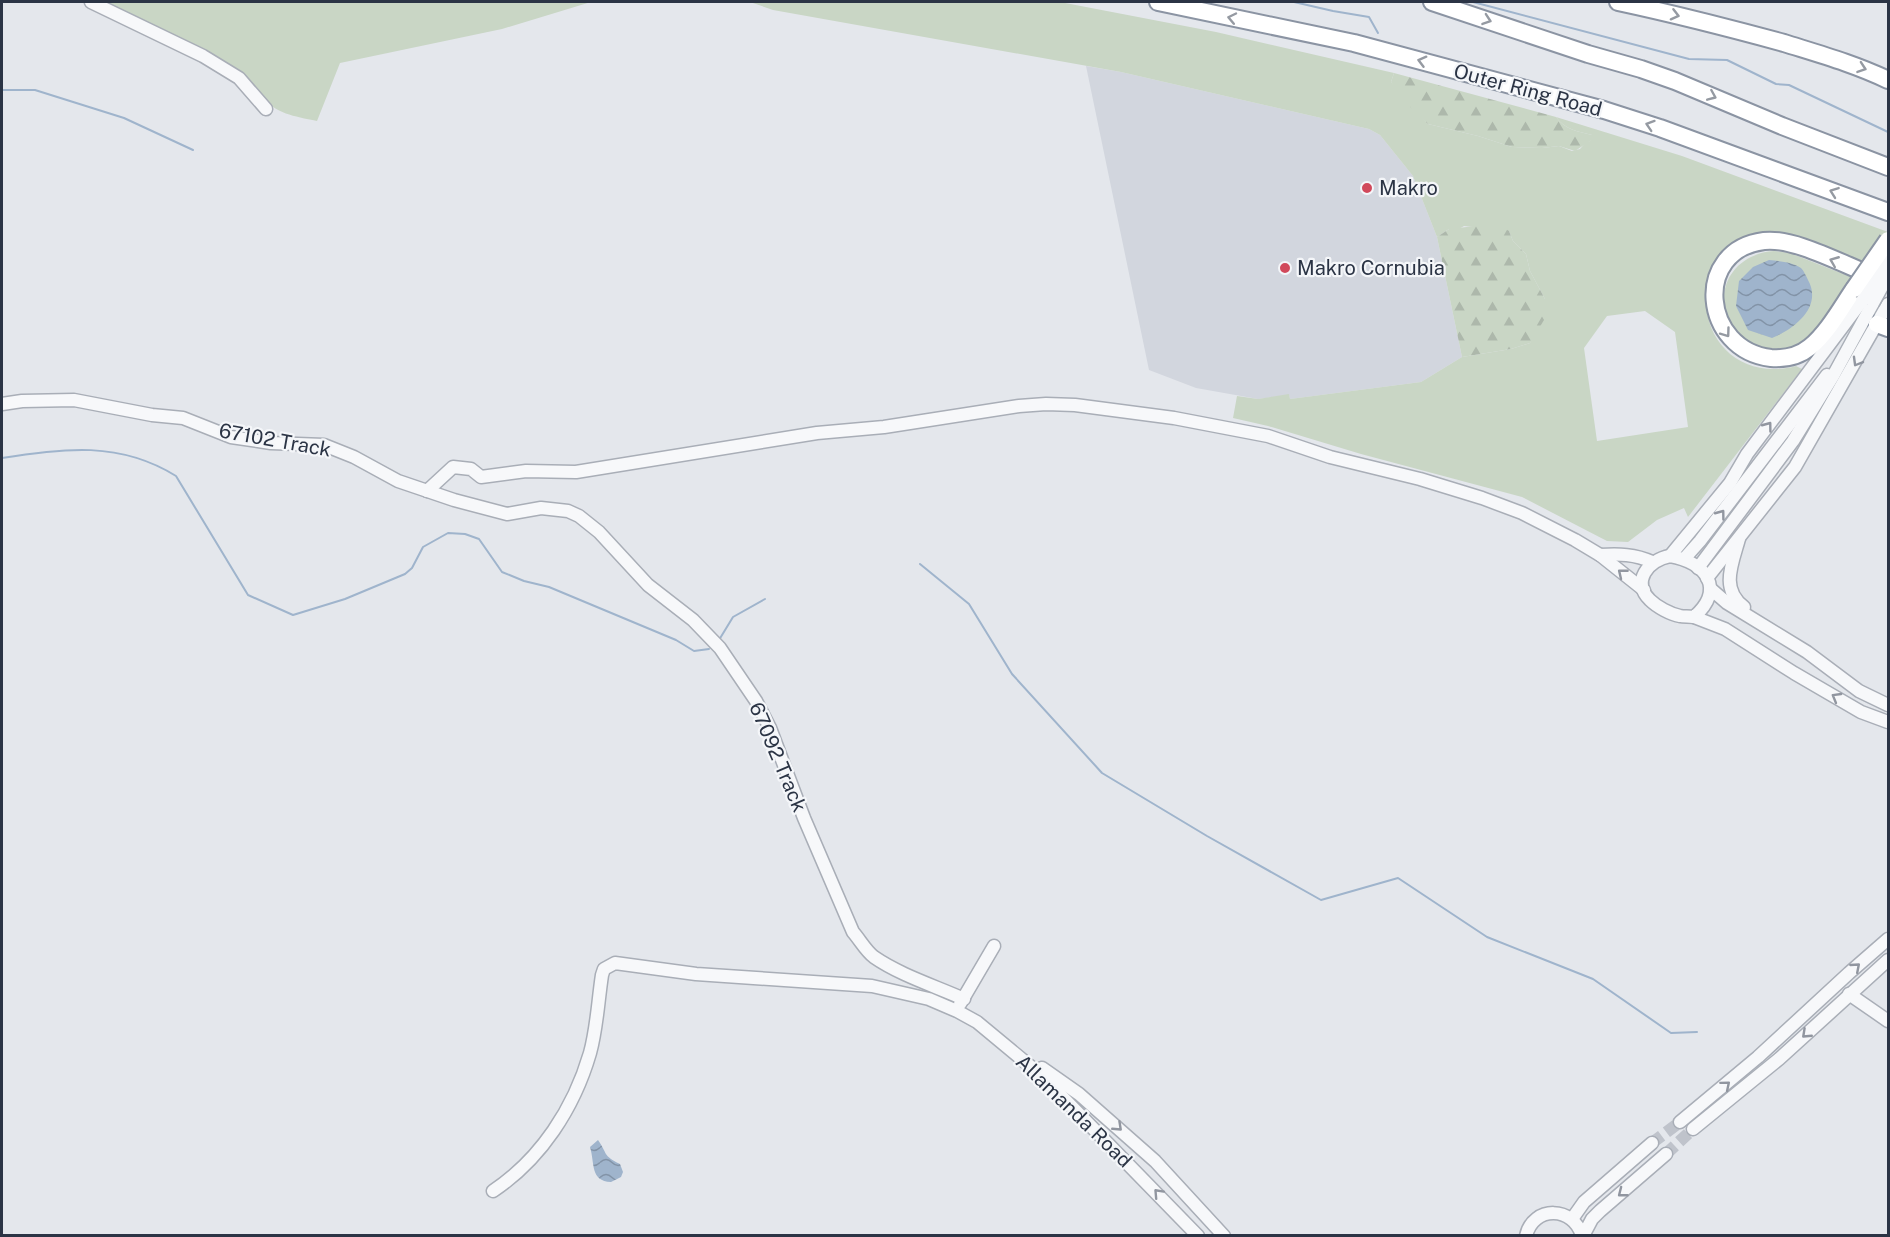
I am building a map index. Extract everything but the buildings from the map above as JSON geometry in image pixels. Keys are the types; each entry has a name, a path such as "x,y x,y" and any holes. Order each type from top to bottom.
{"highway":[{"name":"Outer Ring Road","path":"1158,2 1353,43 1604,110 1660,128 1888,212"},
{"path":"1432,2 1667,78 1888,167"},
{"path":"1618,2 1813,52 1872,72 1888,80"},
{"path":"1888,240 1863,298 1809,348 1797,355 1781,359 1762,357 1745,350 1732,341 1721,327 1714,309 1714,289 1718,274 1726,261 1737,251 1763,241 1792,243 1888,281"}],"street":[{"path":"91,2 203,56 239,78 266,108"},
{"path":"1644,590 1643,579 1730,483 1747,454 1863,298 1888,260"},
{"path":"1703,573 1793,441 1848,349 1863,298 1888,276"},
{"path":"1703,573 1740,535 1795,467 1884,316"},
{"path":"1684,559 1848,349"},
{"name":"67102 Track","path":"2,404 22,401 74,400 152,415 183,417 231,437 271,443 324,446 354,457 398,481 507,514 541,508"},
{"path":"427,491 453,467 471,469 482,477 525,471 576,471 817,433 884,427 1019,406 1075,405 1174,418 1268,436 1330,457 1420,479 1522,513 1600,555 1644,590 1651,601 1658,606 1681,616 1694,617 1725,629 1861,712 1888,722"},
{"name":"67092 Track","path":"541,508 568,511 585,520 648,585 693,620 720,648 756,701 770,728 804,818 853,932 873,956 964,999"},
{"path":"1740,535 1728,579 1734,599 1766,626"},
{"path":"1600,555 1624,553 1642,557 1684,559 1703,573 1712,591 1727,603 1807,652 1859,691 1888,705"},
{"path":"1694,617 1708,603 1712,591"},
{"path":"1680,1122 1758,1057 1888,939"},
{"path":"957,1011 994,946"},
{"path":"1693,1129 1779,1059 1888,960"},
{"path":"493,1191 514,1177 544,1143 562,1118 578,1086 590,1053 602,975 609,965 615,963 752,979 872,986 929,999 957,1011 977,1022 1003,1043"},
{"path":"1850,994 1888,1021"},
{"name":"Allamanda Road","path":"1003,1043 1071,1104 1198,1236"},
{"name":"Allamanda Road","path":"1003,1043 1038,1064 1110,1119 1155,1161 1224,1236"},
{"path":"1572,1219 1584,1202 1652,1143"},
{"path":"1582,1236 1592,1219 1600,1211 1666,1154"},
{"path":"1526,1236 1533,1221 1542,1214 1558,1212 1572,1219 1579,1227 1582,1236"}],"shaded area":[{"path":"1086,66 1369,129 1380,135 1413,176 1437,237 1462,357 1421,382 1290,399 1289,395 1258,399 1196,388 1149,370"}],"green space":[{"path":"103,2 591,2 502,29 340,63 317,121 279,111 260,96"},
{"path":"750,2 1060,2 1216,32 1394,73 1391,82 1428,124 1512,147 1559,146 1572,151 1580,149 1590,141 1592,135 1567,127 1556,117 1682,156 1888,232 1866,265 1770,233 1708,284 1706,304 1710,323 1717,339 1728,352 1758,367 1776,369 1796,366 1802,369 1688,517 1684,508 1657,520 1628,542 1607,541 1522,497 1233,418 1237,396 1258,399 1289,394 1290,399 1421,382 1462,357 1511,349 1530,343 1545,299 1530,271 1526,254 1513,241 1509,231 1464,226 1459,229 1449,229 1437,237 1413,176 1380,135 1369,129 1121,72 773,10","holes":["1645,311 1675,332 1688,427 1597,441 1584,348 1607,316"]},
{"path":"1394,73 1556,117 1567,127 1592,135 1593,139 1575,151 1559,146 1512,147 1428,124 1401,98 1391,82"},
{"path":"1493,224 1509,231 1513,241 1526,254 1530,271 1545,299 1547,313 1530,343 1511,349 1462,357 1437,237 1449,229"},
{"path":"1774,251 1790,253 1856,279 1809,339 1788,351 1757,350 1738,335 1727,322 1725,311 1725,288 1735,269 1752,257"}],"water":[{"path":"1769,260 1790,263 1801,268 1812,290 1812,299 1804,316 1789,329 1772,338 1748,330 1736,306 1739,281 1753,267"},
{"path":"598,1140 608,1156 620,1164 623,1172 621,1177 611,1182 604,1181 596,1175 594,1170 590,1147"}],"waterway":[{"path":"1294,2 1369,17 1378,33"},
{"path":"1473,2 1689,59 1727,60 1776,84 1789,85 1888,132"},
{"path":"2,90 35,90 124,118 193,150"},
{"path":"2,458 69,450 112,452 134,457 176,476 248,595 293,615 345,599 405,574 412,568 423,547 448,533 465,534 479,539 502,572 524,581 549,587 676,640 694,651 709,649"},
{"path":"920,564 969,604 1012,674 1102,773 1207,836 1321,900 1398,878 1487,937 1593,979 1671,1033 1697,1032"},
{"path":"719,640 733,617 765,599"}],"tunnel":[{"path":"1652,1143 1680,1122"},
{"path":"1666,1154 1693,1129"}],"place":[{"name":"Makro","path":"1367,188"},
{"name":"Makro Cornubia","path":"1285,268"}]}
